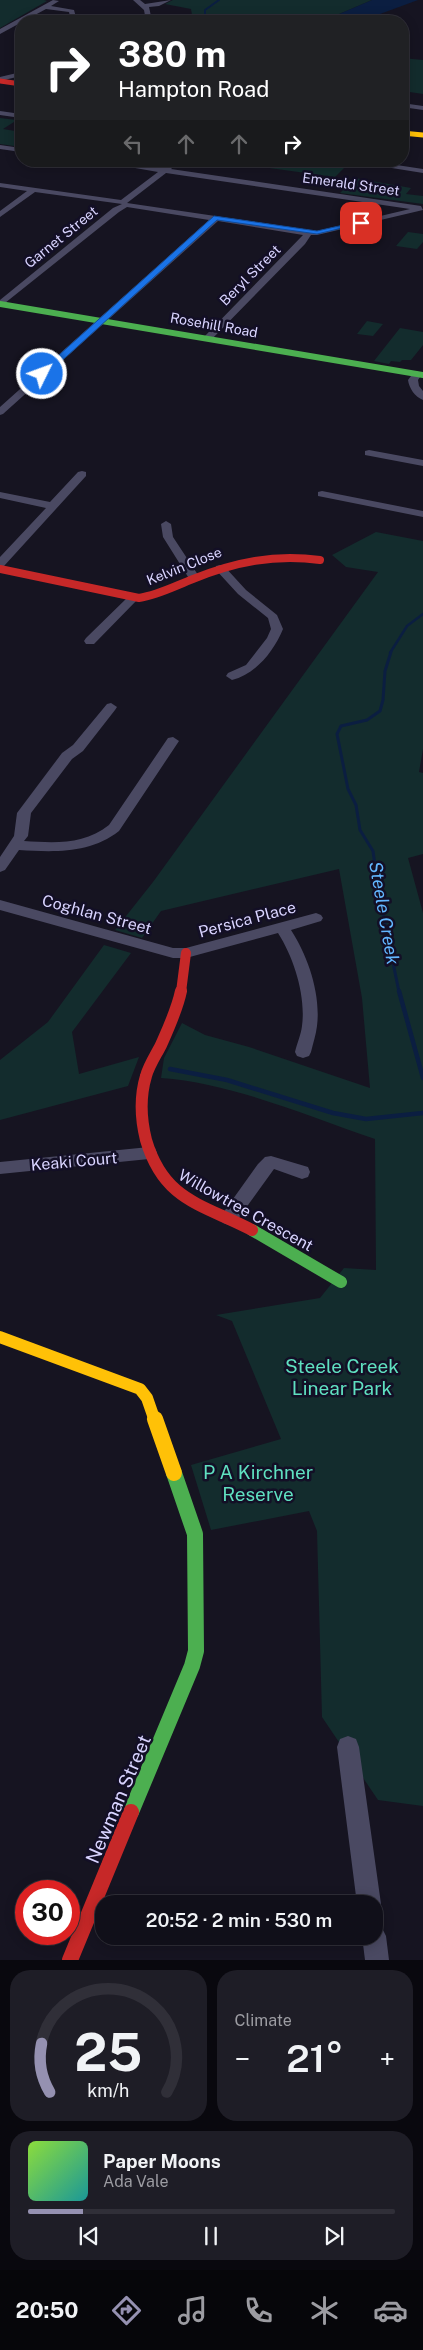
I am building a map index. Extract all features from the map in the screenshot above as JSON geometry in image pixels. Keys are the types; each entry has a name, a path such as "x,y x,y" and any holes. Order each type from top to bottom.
{"street":[{"path":"28,15 48,3 58,0"},
{"path":"136,0 144,6 148,15"},
{"path":"144,6 157,5 168,0"},
{"path":"48,3 72,11 73,15"},
{"path":"0,32 15,23"},
{"path":"0,80 15,78"},
{"path":"409,106 423,108"},
{"path":"0,113 15,115"},
{"path":"409,135 423,136"},
{"path":"0,147 15,149"},
{"name":"Emerald Street","path":"138,167 422,208"},
{"name":"Garnet Street","path":"0,304 169,167"},
{"path":"395,167 423,171"},
{"path":"0,185 303,231 325,232 422,208"},
{"path":"0,214 34,190"},
{"path":"0,412 216,218"},
{"name":"Beryl Street","path":"207,339 302,242 307,235 303,231"},
{"name":"Rosehill Road","path":"0,304 420,375"},
{"path":"420,375 413,380 414,387 423,397"},
{"path":"369,453 423,463"},
{"path":"0,564 82,474"},
{"path":"322,494 423,514"},
{"path":"0,495 53,506"},
{"path":"166,524 168,536 194,578"},
{"name":"Kelvin Close","path":"0,569 133,598 152,596 194,578 253,557 276,554 296,555 320,560"},
{"path":"220,568 242,592 273,617 277,628 273,639 250,668 232,676"},
{"path":"90,642 133,598"},
{"path":"0,867 21,836 24,813 63,761 78,748 108,711 91,711"},
{"path":"16,845 81,844 97,841 107,836 114,828 165,745"},
{"name":"Coghlan Street","path":"0,905 164,950 186,953"},
{"name":"Persica Place","path":"186,953 316,918"},
{"path":"282,928 288,936 298,960 309,1001 310,1022 303,1052"},
{"name":"Willowtree Crescent","path":"186,953 188,968 181,998 173,1022 145,1077 143,1102 148,1153 162,1180 173,1190 230,1218 342,1282"},
{"name":"Keaki Court","path":"0,1168 148,1153"},
{"path":"230,1218 264,1169 271,1162 302,1172"},
{"name":"Newman Street","path":"0,1337 140,1389 147,1398 194,1534 196,1651 188,1676 70,1960"},
{"path":"348,1747 368,1895"},
{"path":"375,1945 377,1960"}],"green space":[{"path":"0,0 47,1 23,15 15,15 15,19 0,28"},
{"path":"173,0 372,0 337,15 192,15 191,9 165,4"},
{"path":"409,59 423,60 423,94 409,92"},
{"path":"0,118 15,120 3,129 15,131 15,146 0,144"},
{"path":"262,167 345,167 335,177"},
{"path":"355,178 411,188 406,194 423,196 423,204 340,193"},
{"path":"408,232 423,234 423,242 417,249 396,246"},
{"path":"367,321 383,324 373,336 357,334"},
{"path":"400,328 423,332 423,345 411,360 391,361 389,364 374,361"},
{"name":"Steele Creek Linear Park","path":"376,532 423,541 423,749 419,772 423,773 423,854 408,858 423,913 423,1806 378,1800 322,1717 317,1531 309,1511 211,1530 191,1465 281,1439 232,1321 216,1315 320,1298 344,1268 376,1270 375,1139 242,1093 188,1081 161,1078 164,1058 182,1023 205,1035 249,1047 370,1088 362,998 339,869 161,911 142,938 115,930 153,882 378,572 346,567 332,555"},
{"path":"104,945 131,953 72,1032 79,1074 139,1057 128,1086 0,1120 0,1060 48,1022"}],"water":[{"path":"372,0 418,0 377,15 337,15"}],"waterway":[{"path":"205,15 205,10 219,0"},
{"name":"Steele Creek","path":"390,653 407,626 423,614"},
{"name":"Steele Creek","path":"391,652 385,671 383,700 380,711 367,720 341,726 337,734 348,789 356,805 360,830 373,851 379,894 399,992"},
{"name":"Steele Creek","path":"399,991 423,1078"},
{"path":"170,1069 227,1080 333,1113 366,1119 423,1113"}],"traffic: fast":[{"path":"0,304 423,375"},
{"path":"252,1230 341,1282"},
{"path":"131,1812 192,1666 196,1651 195,1534 174,1473"}],"traffic: slow":[{"path":"409,134 423,135"},
{"path":"0,1337 140,1389 147,1398 174,1473"}],"traffic: jam":[{"path":"0,81 15,83"},
{"path":"0,569 139,598 159,593 189,580 238,563 285,557 320,560"},
{"path":"186,953 183,985 179,1001 168,1030 146,1074 142,1104 145,1135 151,1158 160,1175 171,1187 199,1205 252,1230"},
{"path":"70,1960 131,1812"}],"route":[{"path":"42,374 216,218 317,232 328,232 361,223"}],"park label":[{"name":"P A Kirchner Reserve","path":"258,1483"}]}
